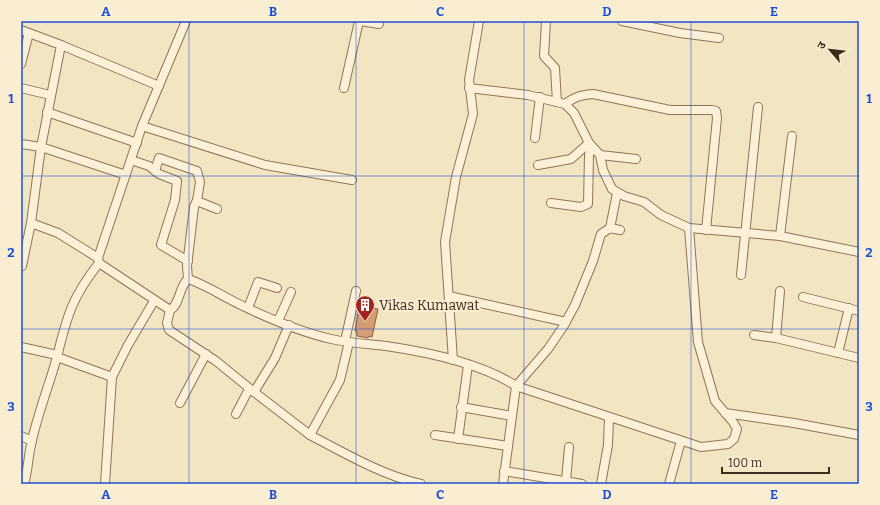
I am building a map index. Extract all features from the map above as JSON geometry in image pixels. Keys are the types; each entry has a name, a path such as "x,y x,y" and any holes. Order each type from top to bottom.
{"street":[{"path":"24,484 32,440 70,308 84,282 99,261 142,126 186,21"},
{"path":"344,88 360,21 379,24"},
{"path":"453,360 445,242 456,177 473,114 470,88 479,21"},
{"path":"546,21 544,56 555,68 561,103"},
{"path":"622,21 680,33 719,38"},
{"path":"21,30 159,86"},
{"path":"21,64 29,33"},
{"path":"22,266 31,223 41,147 60,45"},
{"path":"21,88 50,95"},
{"path":"470,88 540,97 561,103 574,113 591,145 600,154 607,182 617,192 644,202 661,215 689,228 780,236 859,252"},
{"path":"561,103 578,96 593,94 670,110 716,111 717,118 706,230"},
{"path":"535,138 540,97"},
{"path":"741,275 758,107"},
{"path":"47,112 137,143"},
{"path":"142,126 265,165 352,180"},
{"path":"780,236 792,136"},
{"path":"21,144 41,147 126,175"},
{"path":"538,165 571,159 591,145"},
{"path":"551,203 581,207 588,204 589,155 591,145"},
{"path":"600,154 636,159"},
{"path":"155,171 160,158 197,171 200,182 197,200 194,207 188,261 188,279 172,309 170,310 167,322 169,330 206,354 251,391 310,434 403,481 421,484"},
{"path":"131,160 152,167 155,171 175,179 177,183 175,200 162,246 188,261"},
{"path":"610,228 617,192"},
{"path":"197,200 200,203 217,208"},
{"path":"31,223 58,234 99,261 154,301 170,310"},
{"path":"503,484 516,386 548,349 566,322 594,261 601,234 610,228 620,230"},
{"path":"188,279 278,321 332,339 387,346 453,360 507,380 516,386 681,441 701,447 728,444 734,439 737,429 715,401 698,342 689,228"},
{"path":"248,308 258,282 277,288"},
{"path":"310,434 340,380 356,291"},
{"path":"776,338 780,291"},
{"path":"278,321 291,292"},
{"path":"449,296 566,322"},
{"path":"803,298 859,310"},
{"path":"105,484 112,377 128,345 154,301"},
{"path":"838,353 849,308"},
{"path":"236,414 274,358 289,325"},
{"path":"754,335 776,338 859,358"},
{"path":"21,347 57,356 112,377"},
{"path":"180,403 206,354"},
{"path":"458,439 461,407 468,365"},
{"path":"461,407 512,416"},
{"path":"725,414 794,423 859,435"},
{"path":"601,484 608,445 609,417"},
{"path":"435,435 508,446"},
{"path":"21,436 32,440"},
{"path":"669,484 681,441"},
{"path":"566,481 569,448"},
{"path":"504,471 582,484"}],"building":[{"name":"Vikas Kumawat","path":"363,306 378,309 372,337 369,336 368,338 357,336 357,331 355,331 359,307 363,308"}],"place":[{"name":"Vikas Kumawat","path":"365,322"}]}
